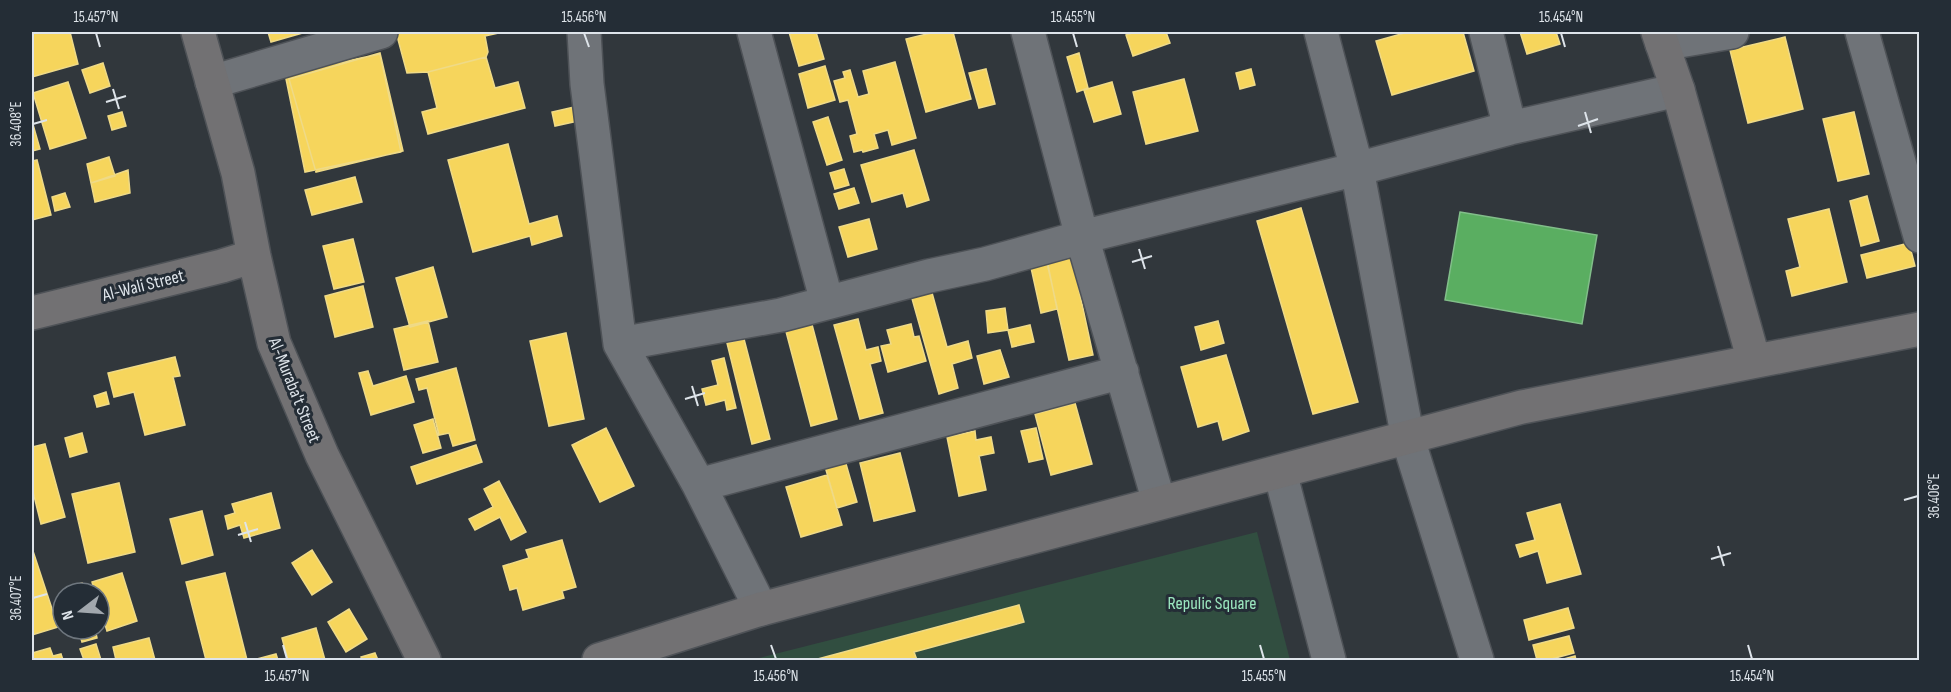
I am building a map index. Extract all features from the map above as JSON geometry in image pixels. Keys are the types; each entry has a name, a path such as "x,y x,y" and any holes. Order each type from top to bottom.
{"street":[{"name":"Al-Muraba't Street","path":"198,32 238,173 274,343 326,464 424,660"},
{"path":"212,82 381,32"},
{"path":"584,32 586,84 620,344 699,484 761,609"},
{"path":"754,32 827,302"},
{"path":"1028,32 1082,237 1160,502"},
{"path":"1321,32 1357,169 1408,439 1477,660"},
{"path":"1486,32 1510,128"},
{"path":"1732,32 1660,38 1678,90 1754,361"},
{"path":"1862,32 1920,236"},
{"path":"620,344 781,315 1510,128 1678,90"},
{"name":"Al-Wali Street","path":"32,313 254,256"},
{"path":"599,660 761,609 1522,407 1920,329"},
{"path":"699,484 1122,372"},
{"path":"1280,472 1329,660"}],"green space":[{"name":"Repulic Square","path":"1257,532 1290,660 751,660"}],"building: Homes":[{"path":"32,32 70,32 78,64 32,77"},
{"path":"268,32 306,32 271,42"},
{"path":"396,32 503,32 485,36 488,52 486,57 428,72 407,73"},
{"path":"789,32 816,32 824,59 799,66"},
{"path":"935,32 953,32 971,99 926,112 906,39"},
{"path":"1135,32 1166,32 1170,43 1133,56 1126,35"},
{"path":"1408,32 1463,32 1474,71 1392,95 1376,41"},
{"path":"1520,32 1556,32 1560,44 1527,54"},
{"path":"1785,37 1803,109 1748,123 1730,50"},
{"path":"380,53 403,151 316,172 289,79"},
{"path":"1079,53 1088,88 1077,92 1067,57"},
{"path":"380,54 401,152 305,172 285,74"},
{"path":"486,57 495,88 518,82 525,108 428,134 422,112 437,108 428,72"},
{"path":"895,62 916,138 892,145 888,130 874,134 878,148 854,152 850,136 857,134 848,100 840,102 834,81 845,78 843,72 850,70 858,97 869,94 863,71"},
{"path":"103,63 110,86 90,93 82,70"},
{"path":"825,66 835,100 808,108 799,74"},
{"path":"986,69 995,104 979,108 969,73"},
{"path":"1251,69 1255,85 1240,89 1236,73"},
{"path":"1184,79 1198,131 1146,144 1133,92"},
{"path":"68,82 86,138 50,149 33,93"},
{"path":"1112,82 1121,114 1094,122 1084,90"},
{"path":"579,106 583,120 555,126 552,112"},
{"path":"122,112 126,126 112,130 108,116"},
{"path":"1854,112 1869,174 1838,181 1823,119"},
{"path":"828,117 842,160 827,165 813,122"},
{"path":"32,121 40,149 32,151"},
{"path":"508,144 529,224 557,216 562,236 532,245 530,236 473,252 448,160"},
{"path":"914,150 929,200 907,207 903,193 872,202 861,165"},
{"path":"109,157 115,176 91,183 87,164"},
{"path":"37,160 51,215 32,220 32,161"},
{"path":"844,169 849,185 835,189 830,173"},
{"path":"128,170 130,193 95,202 91,183"},
{"path":"355,177 362,202 312,215 305,190"},
{"path":"854,188 859,203 839,209 834,194"},
{"path":"65,193 70,207 55,211 52,197"},
{"path":"1867,196 1879,241 1861,246 1850,201"},
{"path":"1301,208 1358,402 1313,414 1257,221"},
{"path":"1829,209 1847,282 1792,296 1786,271 1800,267 1788,219"},
{"path":"869,219 877,249 848,257 839,227"},
{"path":"353,239 364,282 334,289 323,246"},
{"path":"1909,243 1915,266 1867,278 1861,255"},
{"path":"1070,248 1093,355 1069,360 1045,254"},
{"path":"1047,260 1057,309 1041,313 1030,263"},
{"path":"433,267 447,317 410,327 396,278"},
{"path":"929,282 947,347 968,341 972,358 952,364 958,388 939,394 909,288"},
{"path":"363,286 373,327 335,337 325,296"},
{"path":"1005,308 1008,330 988,333 986,311"},
{"path":"810,317 837,419 811,426 784,324"},
{"path":"858,319 866,350 878,347 881,361 870,364 883,413 860,419 834,325"},
{"path":"428,321 438,362 404,370 394,329"},
{"path":"1218,321 1224,343 1201,350 1195,327"},
{"path":"911,324 914,337 919,336 926,361 888,372 881,346 891,344 887,330"},
{"path":"1030,325 1034,342 1012,347 1008,330"},
{"path":"566,333 584,419 549,426 530,341"},
{"path":"744,339 770,439 752,444 727,343"},
{"path":"1000,350 1009,377 984,384 977,356"},
{"path":"1226,355 1249,431 1223,440 1218,421 1198,427 1181,367"},
{"path":"175,357 180,376 173,377 185,425 145,435 134,392 114,397 108,373"},
{"path":"724,358 736,408 727,410 725,400 706,405 702,389 718,385 712,361"},
{"path":"456,368 475,440 453,446 449,433 439,435 427,388 419,390 416,379"},
{"path":"368,371 373,386 406,376 414,402 371,415 359,373"},
{"path":"106,392 109,404 97,407 94,396"},
{"path":"1075,403 1092,464 1051,475 1035,414"},
{"path":"433,419 441,448 423,453 414,425"},
{"path":"606,428 634,486 600,502 572,445"},
{"path":"1036,428 1043,459 1029,462 1021,431"},
{"path":"975,431 976,440 991,437 994,453 979,456 986,490 959,496 947,437"},
{"path":"82,433 87,452 70,457 65,438"},
{"path":"45,444 65,517 41,524 32,488 32,447"},
{"path":"476,445 482,462 417,484 411,467"},
{"path":"900,453 915,511 874,521 860,463"},
{"path":"844,457 857,502 837,508 824,463"},
{"path":"827,475 842,525 801,537 786,487"},
{"path":"499,481 526,532 511,540 500,517 475,530 469,519 493,507 484,489"},
{"path":"119,483 135,552 88,563 72,494"},
{"path":"271,493 280,528 244,538 240,525 228,529 225,516 235,513 232,504"},
{"path":"1560,504 1581,574 1547,583 1538,551 1520,557 1516,545 1535,540 1527,513"},
{"path":"202,511 213,555 182,564 170,519"},
{"path":"562,540 576,587 562,591 564,598 523,610 517,588 510,590 503,566 529,558 526,550"},
{"path":"32,548 51,606 51,629 32,635"},
{"path":"312,550 332,582 312,595 292,563"},
{"path":"122,573 137,621 111,630 111,581 95,581"},
{"path":"225,573 247,660 206,660 186,582"},
{"path":"1019,605 1024,622 914,652 917,660 814,660"},
{"path":"1568,608 1574,628 1529,640 1524,620"},
{"path":"349,609 367,639 346,652 328,622"},
{"path":"316,628 325,660 288,660 282,638"},
{"path":"1569,636 1574,653 1548,660 1537,660 1533,645"},
{"path":"149,638 155,660 116,660 113,647"},
{"path":"96,644 101,660 84,660 80,649"},
{"path":"50,648 53,656 61,654 63,660 32,660 32,653"},
{"path":"375,653 378,660 362,660 361,657"},
{"path":"276,654 278,660 253,660"},
{"path":"1575,656 1576,660 1560,660"}],"building: Public":[{"path":"1460,212 1597,235 1582,324 1445,300"}]}
